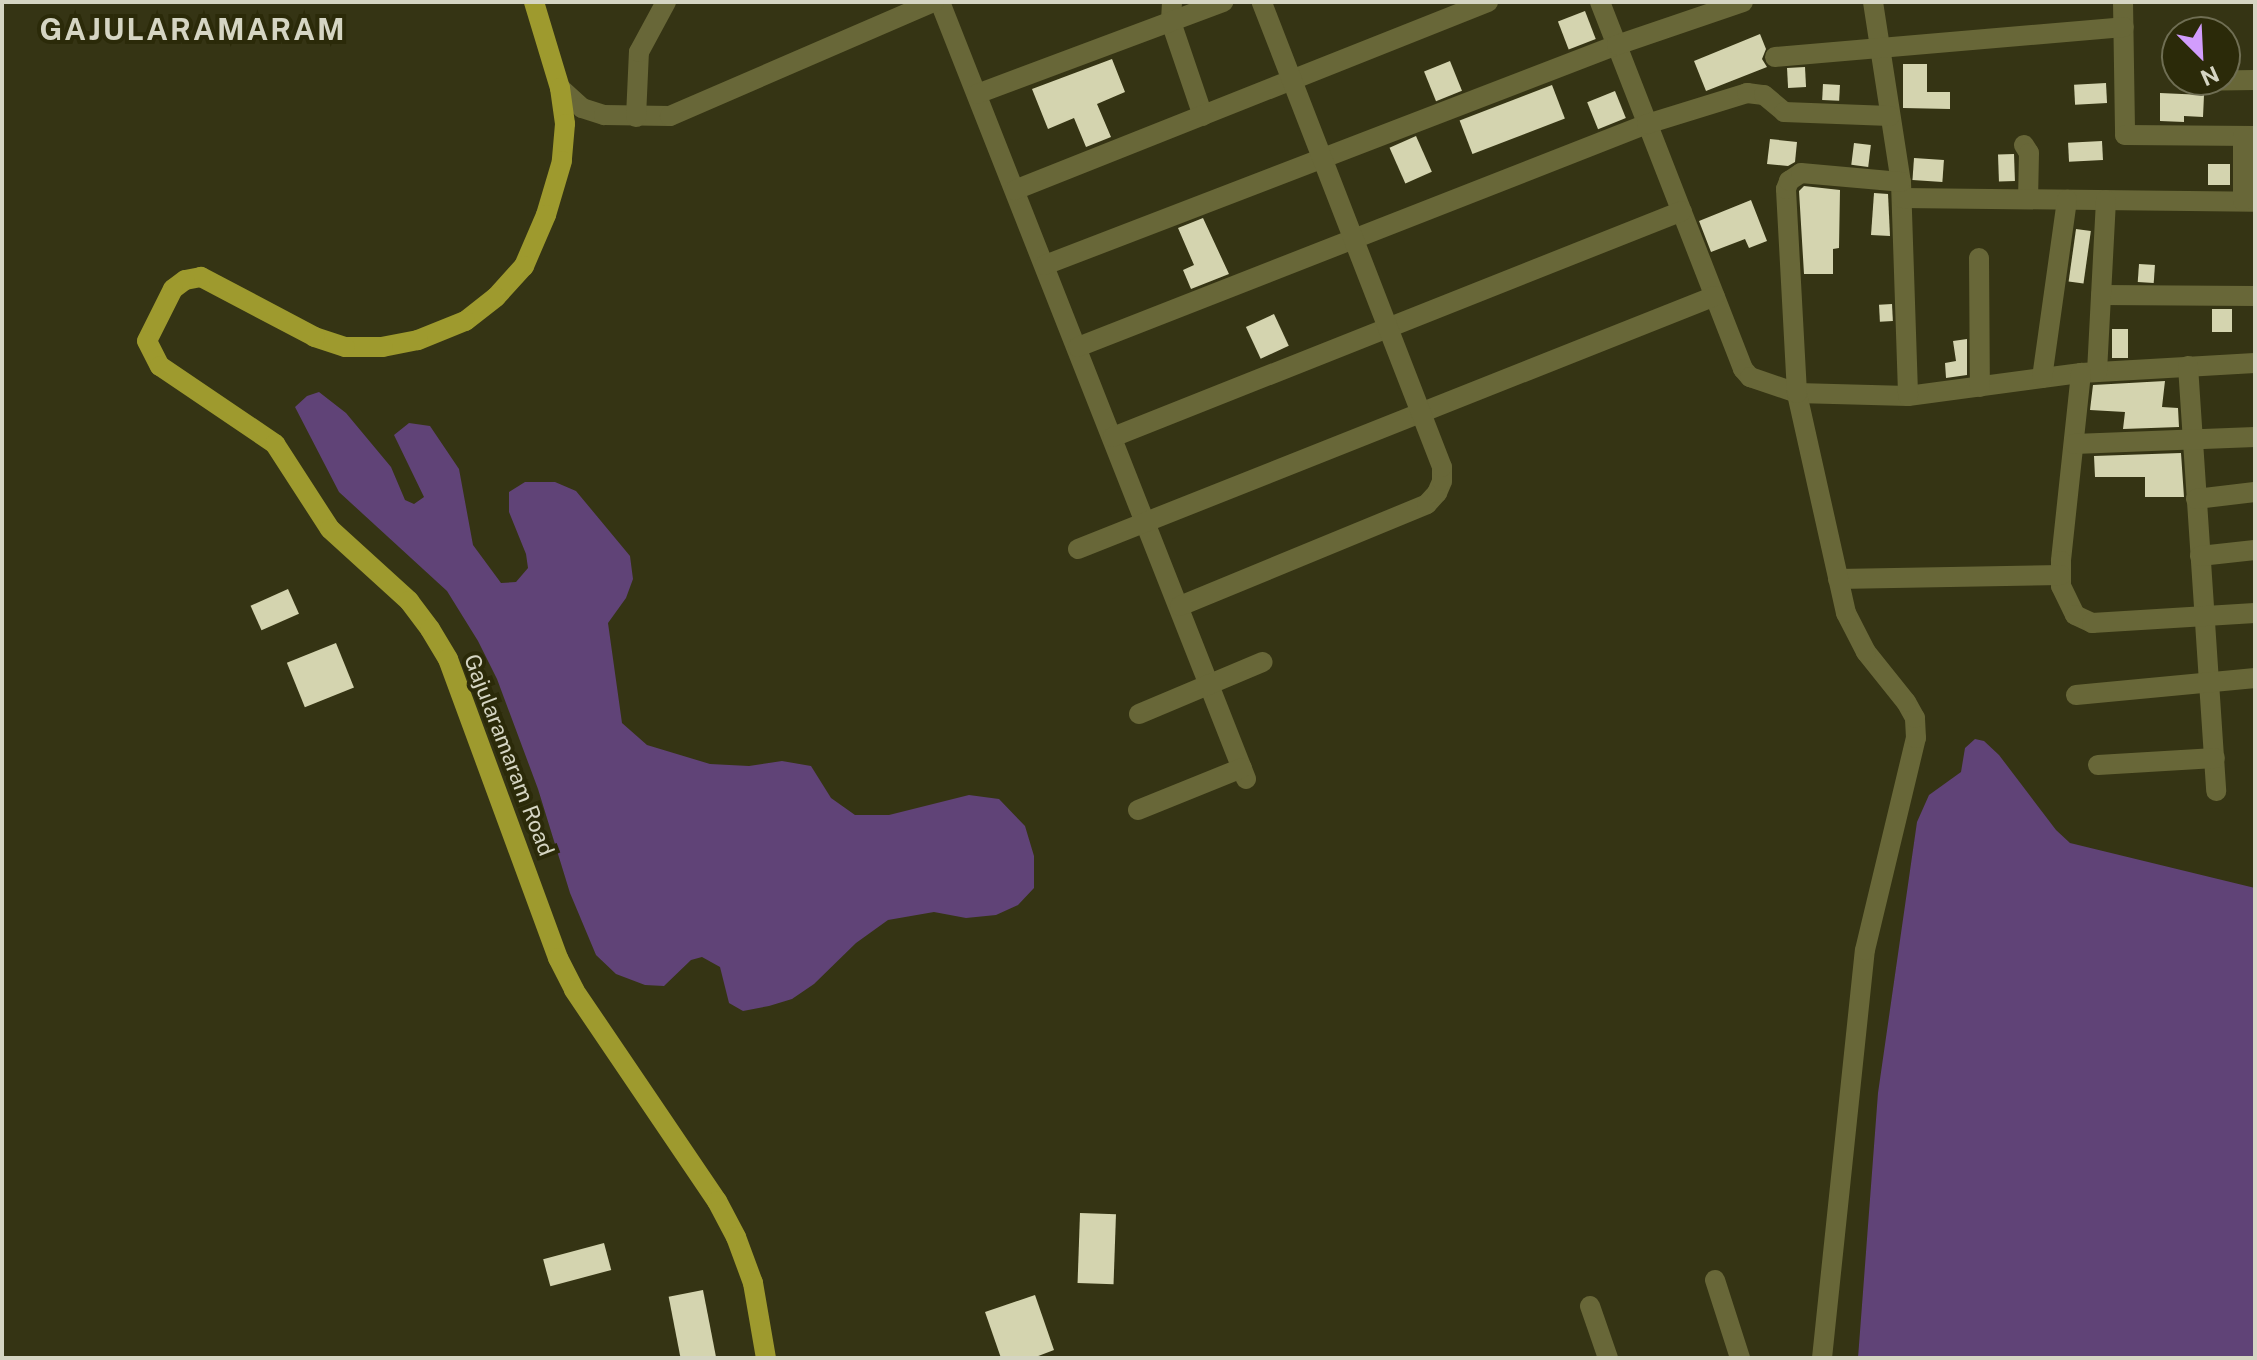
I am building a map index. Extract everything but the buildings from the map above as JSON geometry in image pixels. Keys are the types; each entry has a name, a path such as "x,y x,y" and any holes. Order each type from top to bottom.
{"main road":[{"name":"Gajularamaram Road","path":"534,2 560,88 565,124 562,161 546,215 524,266 496,297 465,321 418,340 383,347 345,347 315,337 201,277 185,280 173,289 147,341 160,366 275,444 330,529 409,601 436,639 448,659 558,958 574,990 717,1201 736,1237 753,1283 766,1358"}],"street":[{"path":"636,117 639,52 666,2"},
{"path":"560,88 582,108 604,115 670,116 934,2"},
{"path":"940,2 1244,773 1138,810"},
{"path":"977,94 1171,12 1223,2"},
{"path":"1180,606 1427,504 1437,493 1442,467 1262,2"},
{"path":"1015,190 1488,2"},
{"path":"1600,2 1743,369 1759,382 1797,393 1908,396 2089,372 2255,363"},
{"path":"1045,265 1617,45 1743,2"},
{"path":"1873,2 1901,190 1908,396"},
{"path":"1822,1358 1865,950 1916,738 1915,718 1857,637 1846,613 1797,393 1786,189 1789,181 1801,173 1901,190 2028,199 2249,202 2249,136 2125,135 2123,2"},
{"path":"1171,12 1203,116"},
{"path":"1775,57 2124,27"},
{"path":"1078,347 1647,124 1747,93 1764,95 1784,112 1890,116"},
{"path":"2024,145 2029,153 2028,199"},
{"path":"2042,378 2067,200"},
{"path":"2106,200 2101,295 2074,444 2061,586 2075,615 2092,623 2255,613"},
{"path":"1113,437 1682,211"},
{"path":"1979,258 1980,387"},
{"path":"2101,295 2255,296"},
{"path":"1078,549 1715,296"},
{"path":"2188,366 2216,791"},
{"path":"2074,444 2255,437"},
{"path":"2196,499 2255,492"},
{"path":"2200,556 2255,550"},
{"path":"1838,579 2061,575"},
{"path":"1139,714 1209,682 1263,662"},
{"path":"2076,695 2255,678"},
{"path":"2098,765 2215,758"},
{"path":"1715,1280 1740,1358"},
{"path":"1590,1306 1608,1358"}],"shaded area":[{"path":"319,392 346,413 391,467 405,500 414,504 424,497 394,435 409,423 430,426 459,469 473,545 501,583 516,582 528,568 526,554 509,512 509,492 525,482 555,482 576,491 630,556 633,579 626,598 608,623 622,723 647,745 710,764 749,766 782,761 811,766 831,798 855,815 889,815 969,795 999,799 1025,826 1034,856 1034,888 1018,905 996,915 966,918 934,912 888,920 856,943 814,984 792,999 769,1006 743,1011 729,1003 720,967 702,957 691,960 664,986 645,985 616,974 596,955 570,893 538,789 497,679 478,641 447,591 339,492 295,407 307,396"},
{"path":"1975,739 1984,741 1999,755 2056,830 2070,843 2255,888 2255,1358 1858,1358 1878,1093 1917,822 1929,795 1961,772 1965,748"}],"district":[{"name":"GAJULARAMARAM","path":"193,29"}]}
